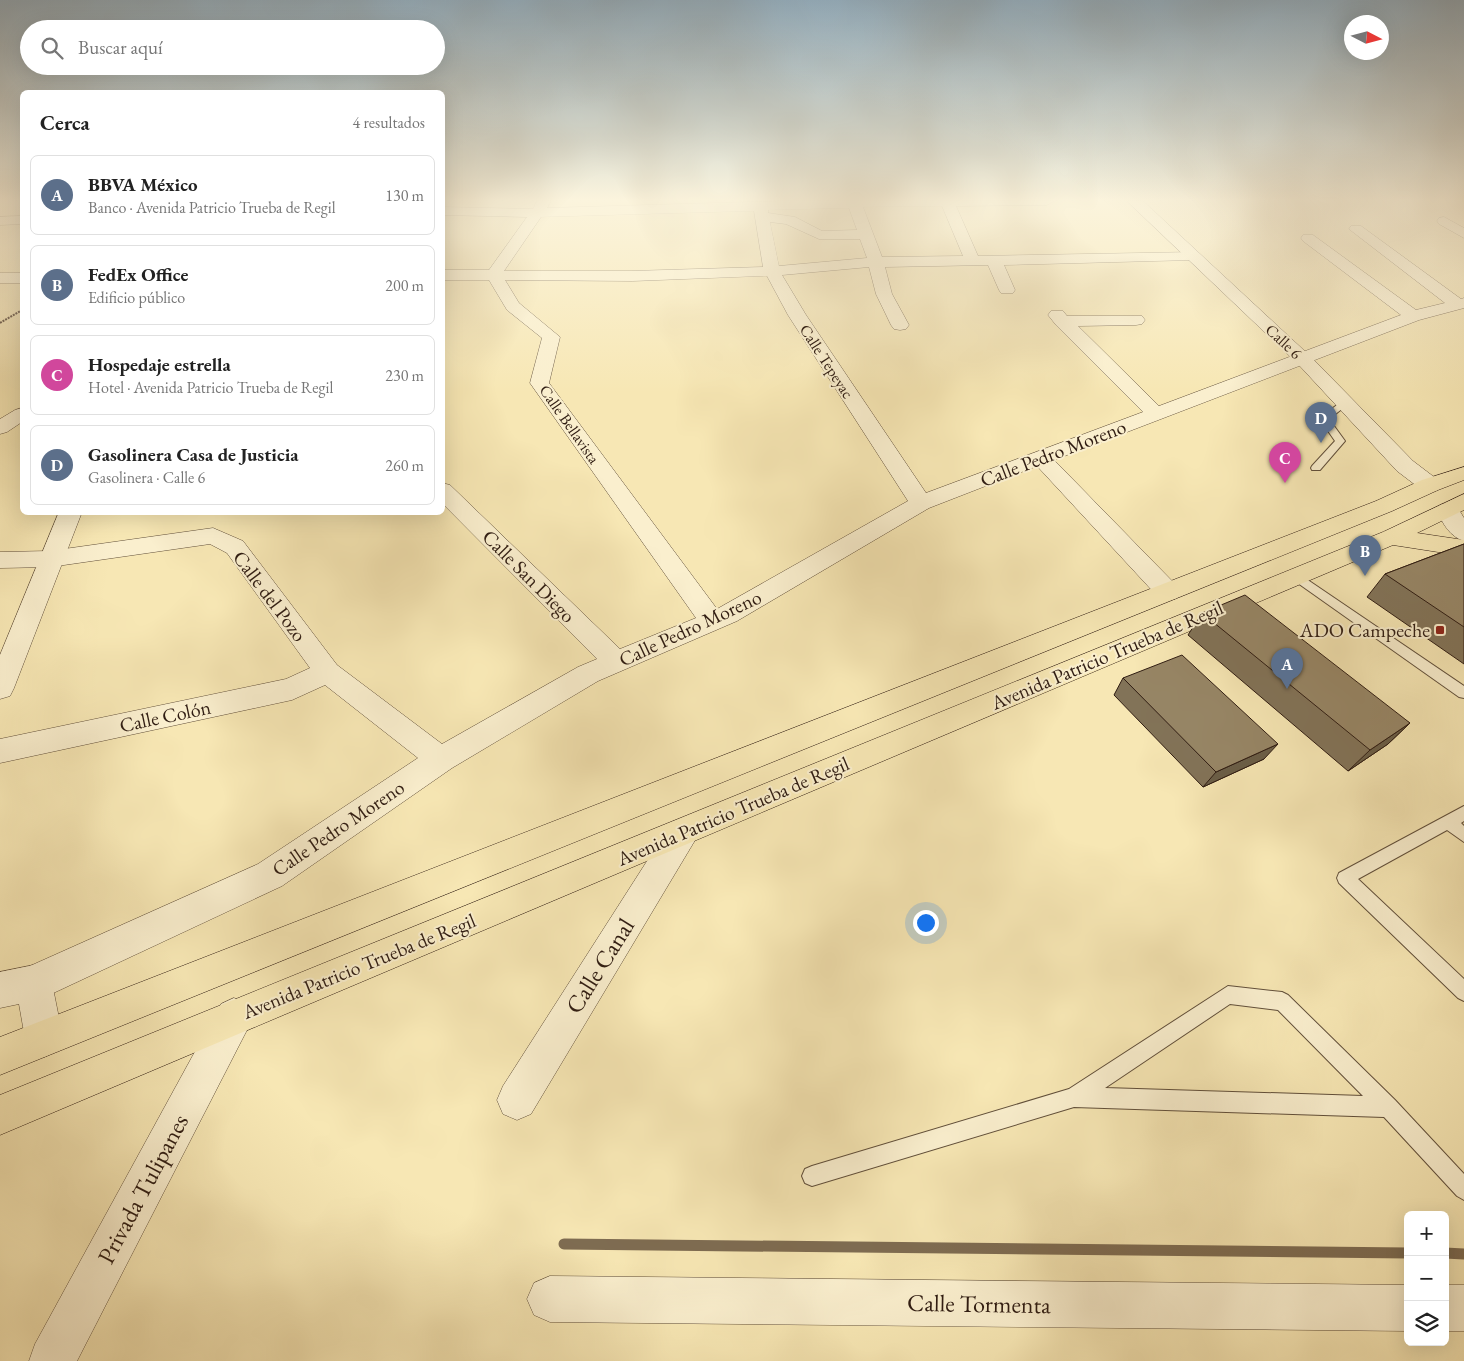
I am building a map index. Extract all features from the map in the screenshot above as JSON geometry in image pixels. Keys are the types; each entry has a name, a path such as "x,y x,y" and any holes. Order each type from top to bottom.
{"main road":[{"name":"Avenida Patricio Trueba de Regil","path":"0,1056 1464,473"},
{"path":"1430,485 1461,510"},
{"path":"1384,506 1412,504 1461,510"},
{"name":"Avenida Patricio Trueba de Regil","path":"0,1115 683,832 1235,612 1296,576 1461,510"},
{"path":"1391,537 1426,542 1456,553"}],"street":[{"path":"494,275 500,265"},
{"name":"Calle Tepeyac","path":"771,265 772,272 797,314 920,503"},
{"path":"445,275 632,276 772,272 832,265"},
{"path":"877,265 884,294 900,325"},
{"path":"996,265 1007,290"},
{"name":"Calle 6","path":"1201,265 1303,359 1405,466 1430,485"},
{"path":"1344,265 1413,316"},
{"path":"1406,265 1461,304"},
{"name":"Calle Bellavista","path":"494,275 513,306 550,337 539,383 712,622"},
{"path":"0,278 20,278"},
{"name":"Calle Pedro Moreno","path":"17,986 270,874 442,759 588,674 728,615 920,503 1413,316 1461,304"},
{"path":"1136,320 1059,318 1156,414"},
{"path":"6,427 20,416"},
{"path":"1040,457 1168,592"},
{"name":"Calle San Diego","path":"445,493 616,662"},
{"path":"0,688 69,515"},
{"name":"Calle del Pozo","path":"0,560 50,559 213,536 235,547 327,672 442,759"},
{"name":"Calle Colón","path":"0,751 292,688 327,672"},
{"name":"Calle Canal","path":"517,1100 683,832"},
{"path":"17,986 44,1038"},
{"name":"Privada Tulipanes","path":"52,1361 234,1017"},
{"name":"Calle Tormenta","path":"550,1299 1404,1308"},
{"path":"1449,1308 1464,1308"}],"lane":[{"path":"1316,468 1340,441 1324,418 1344,403"},
{"path":"1296,576 1464,693"},
{"path":"1464,813 1449,823 1345,878 1464,992"},
{"path":"1449,823 1464,835"},
{"path":"812,1176 1074,1098 1228,995 1282,1000 1388,1107 1464,1190"},
{"path":"1074,1098 1388,1107"}],"path":[{"path":"0,324 20,311"}],"building":[{"path":"1464,544 1464,627 1385,574"},
{"path":"1245,595 1410,723 1370,750 1202,613"},
{"path":"1182,655 1278,744 1216,772 1123,678"}],"waterway":[{"path":"564,1244 1404,1253"},
{"path":"1449,1253 1464,1254"}],"place":[{"name":"Gasolinera Casa de Justicia","path":"1321,443"},
{"name":"Hospedaje estrella","path":"1285,483"},
{"name":"FedEx Office","path":"1365,576"},
{"name":"ADO Campeche","path":"1440,630"},
{"name":"BBVA México","path":"1287,689"}]}
